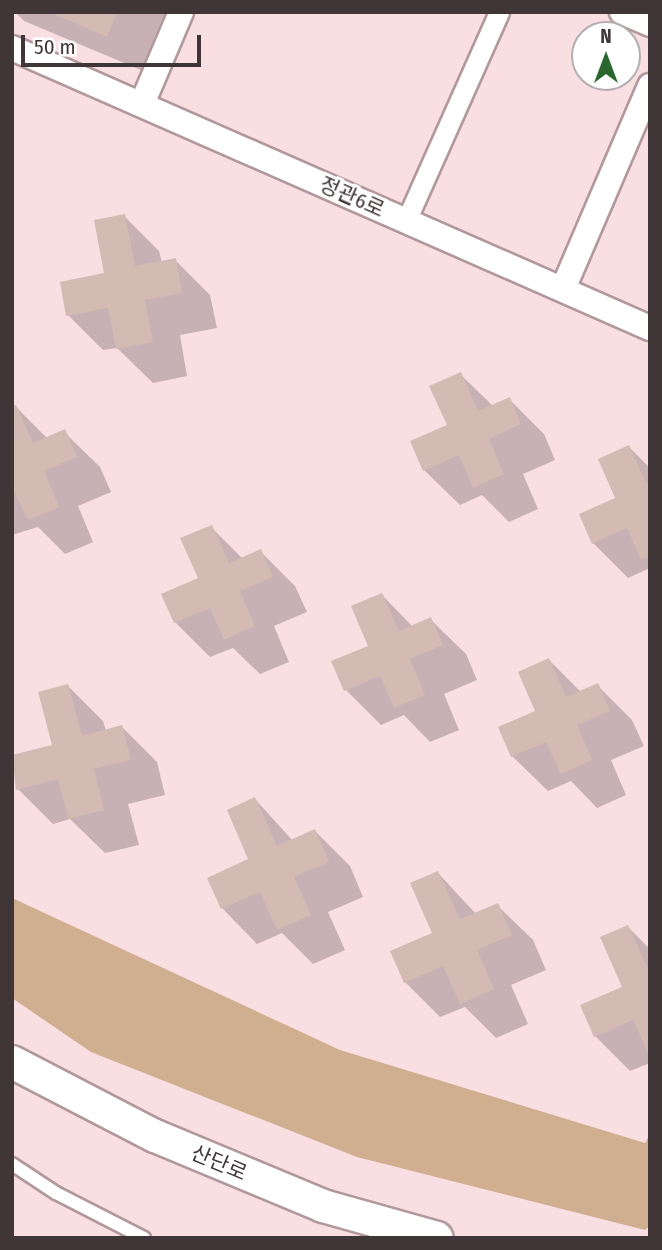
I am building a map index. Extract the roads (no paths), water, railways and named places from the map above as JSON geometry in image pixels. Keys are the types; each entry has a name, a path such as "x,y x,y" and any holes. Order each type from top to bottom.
{"street":[{"path":"142,104 181,12"},
{"path":"406,221 499,12"},
{"path":"622,12 650,24"},
{"name":"정관6로","path":"12,48 650,328"},
{"path":"563,289 650,86"},
{"name":"산단로","path":"12,1062 155,1136 323,1206 437,1238"}],"lane":[{"path":"12,1164 56,1193 144,1238"}]}
